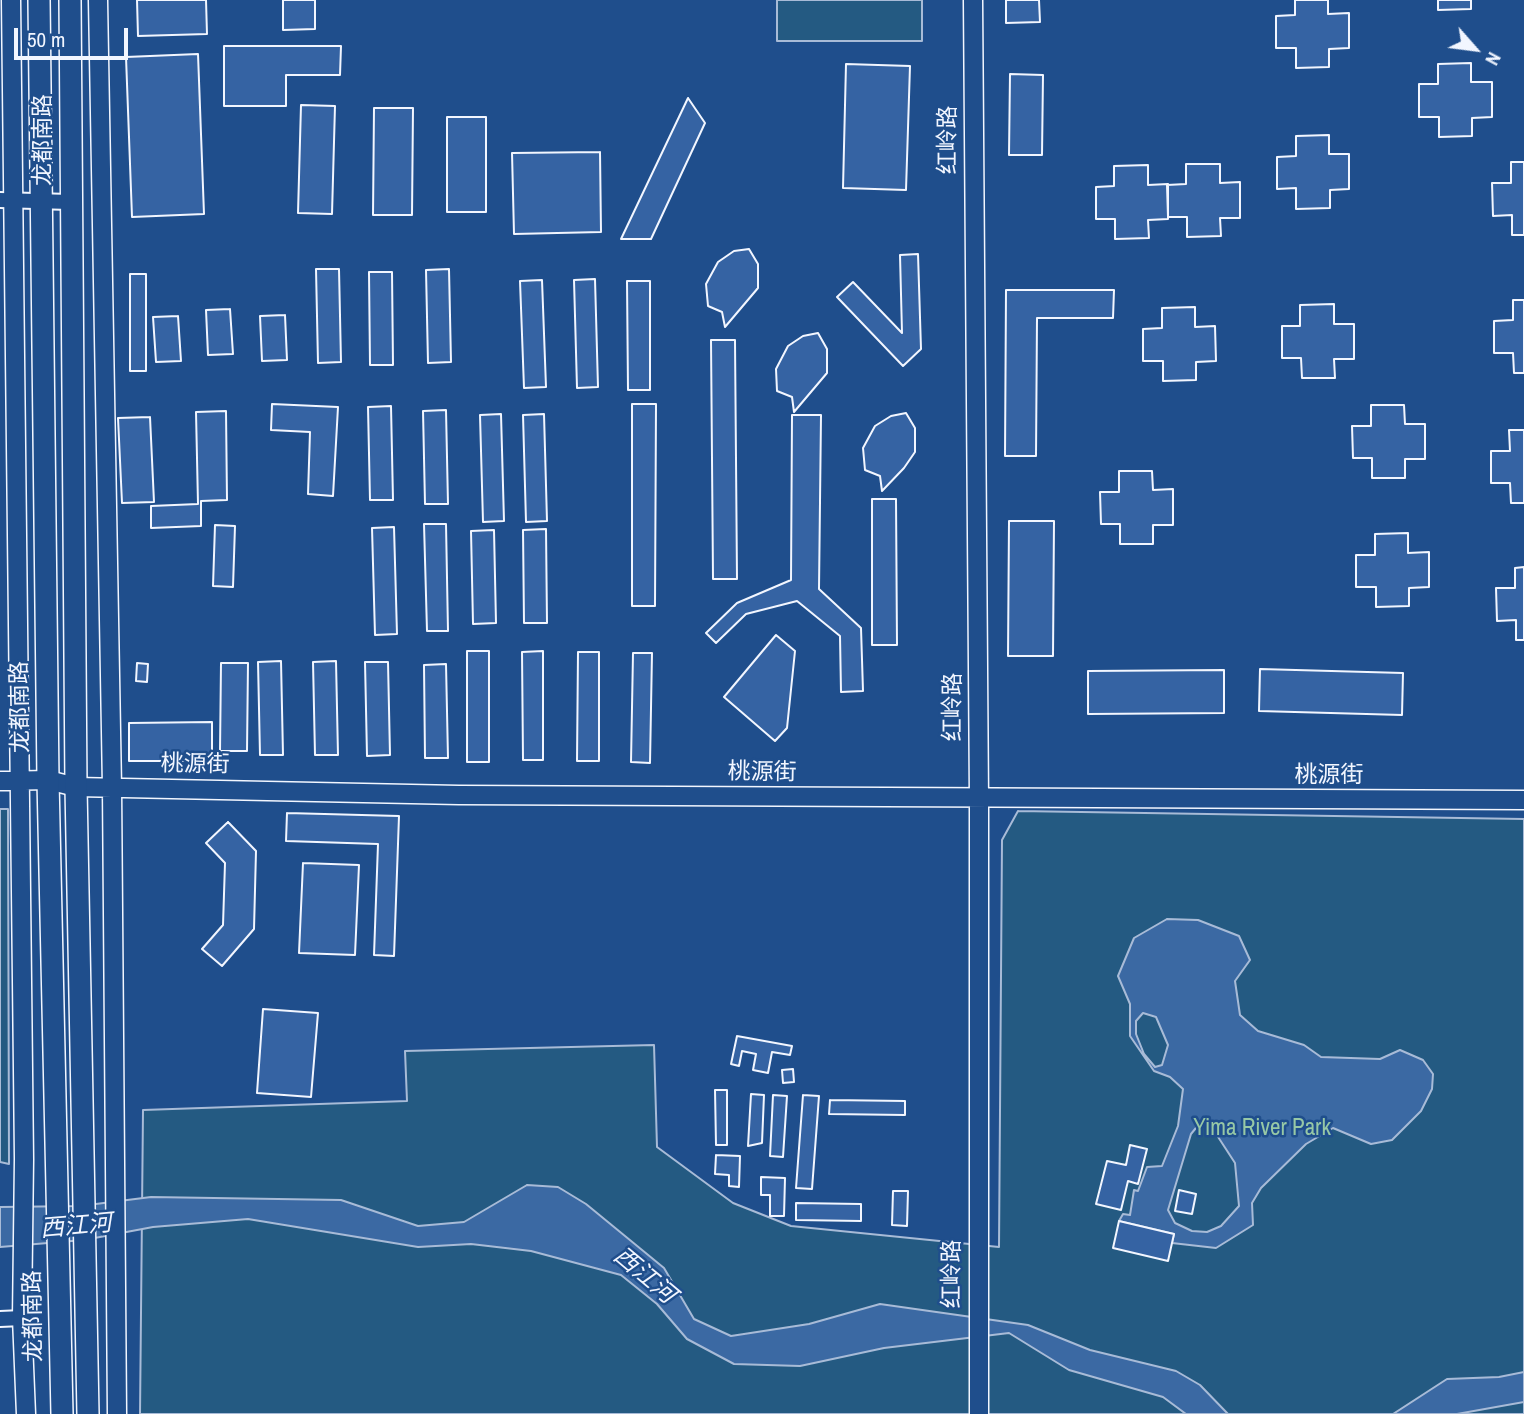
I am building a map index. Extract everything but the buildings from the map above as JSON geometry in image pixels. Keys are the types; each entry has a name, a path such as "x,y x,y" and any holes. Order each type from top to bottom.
{"main road":[{"name":"龙都南路","path":"39,0 48,780 62,1414"},
{"name":"龙都南路","path":"70,0 76,787 88,1414"}],"street":[{"path":"11,0 7,200 19,781 24,1159 22,1318 26,1414"},
{"path":"98,0 112,788 117,1414"},
{"name":"红岭路","path":"973,0 979,800 979,1414"},
{"path":"7,200 71,202"},
{"name":"桃源街","path":"0,781 48,780 76,787 445,795 979,800 1524,800"},
{"path":"0,1319 22,1318"}],"green space":[{"path":"777,0 922,0 922,41 777,41"},
{"path":"0,809 8,809 9,1164 0,1162"},
{"name":"Yima River Park","path":"1018,811 1524,819 1524,1414 140,1414 143,1110 407,1101 405,1051 654,1045 657,1147 733,1203 791,1226 999,1247 1002,840"}],"water":[{"path":"1167,919 1198,920 1239,936 1250,960 1235,981 1240,1015 1258,1031 1304,1045 1321,1057 1380,1059 1400,1050 1423,1060 1433,1074 1432,1089 1421,1111 1392,1140 1371,1144 1333,1128 1306,1144 1261,1188 1252,1203 1253,1225 1216,1248 1172,1243 1174,1234 1119,1221 1123,1214 1130,1215 1134,1190 1138,1191 1147,1167 1162,1166 1178,1126 1183,1089 1170,1077 1154,1071 1130,1036 1130,1004 1118,976 1134,938","holes":["1143,1013 1156,1017 1168,1045 1162,1065 1155,1067 1144,1054 1136,1034 1136,1021","1200,1123 1209,1123 1235,1163 1239,1206 1221,1226 1207,1232 1192,1231 1175,1223 1168,1210 1191,1134"]},
{"name":"西江河","path":"527,1185 558,1187 586,1204 664,1268 694,1319 731,1336 809,1324 880,1304 1028,1325 1090,1350 1176,1371 1200,1385 1228,1414 1186,1414 1163,1397 1069,1370 1009,1333 884,1348 800,1366 734,1364 687,1339 657,1304 621,1275 531,1251 471,1244 418,1247 248,1219 153,1227 84,1240 0,1247 0,1207 80,1206 151,1197 341,1200 418,1226 464,1222"},
{"path":"1524,1372 1524,1402 1457,1414 1393,1414 1447,1379 1499,1377"}]}
